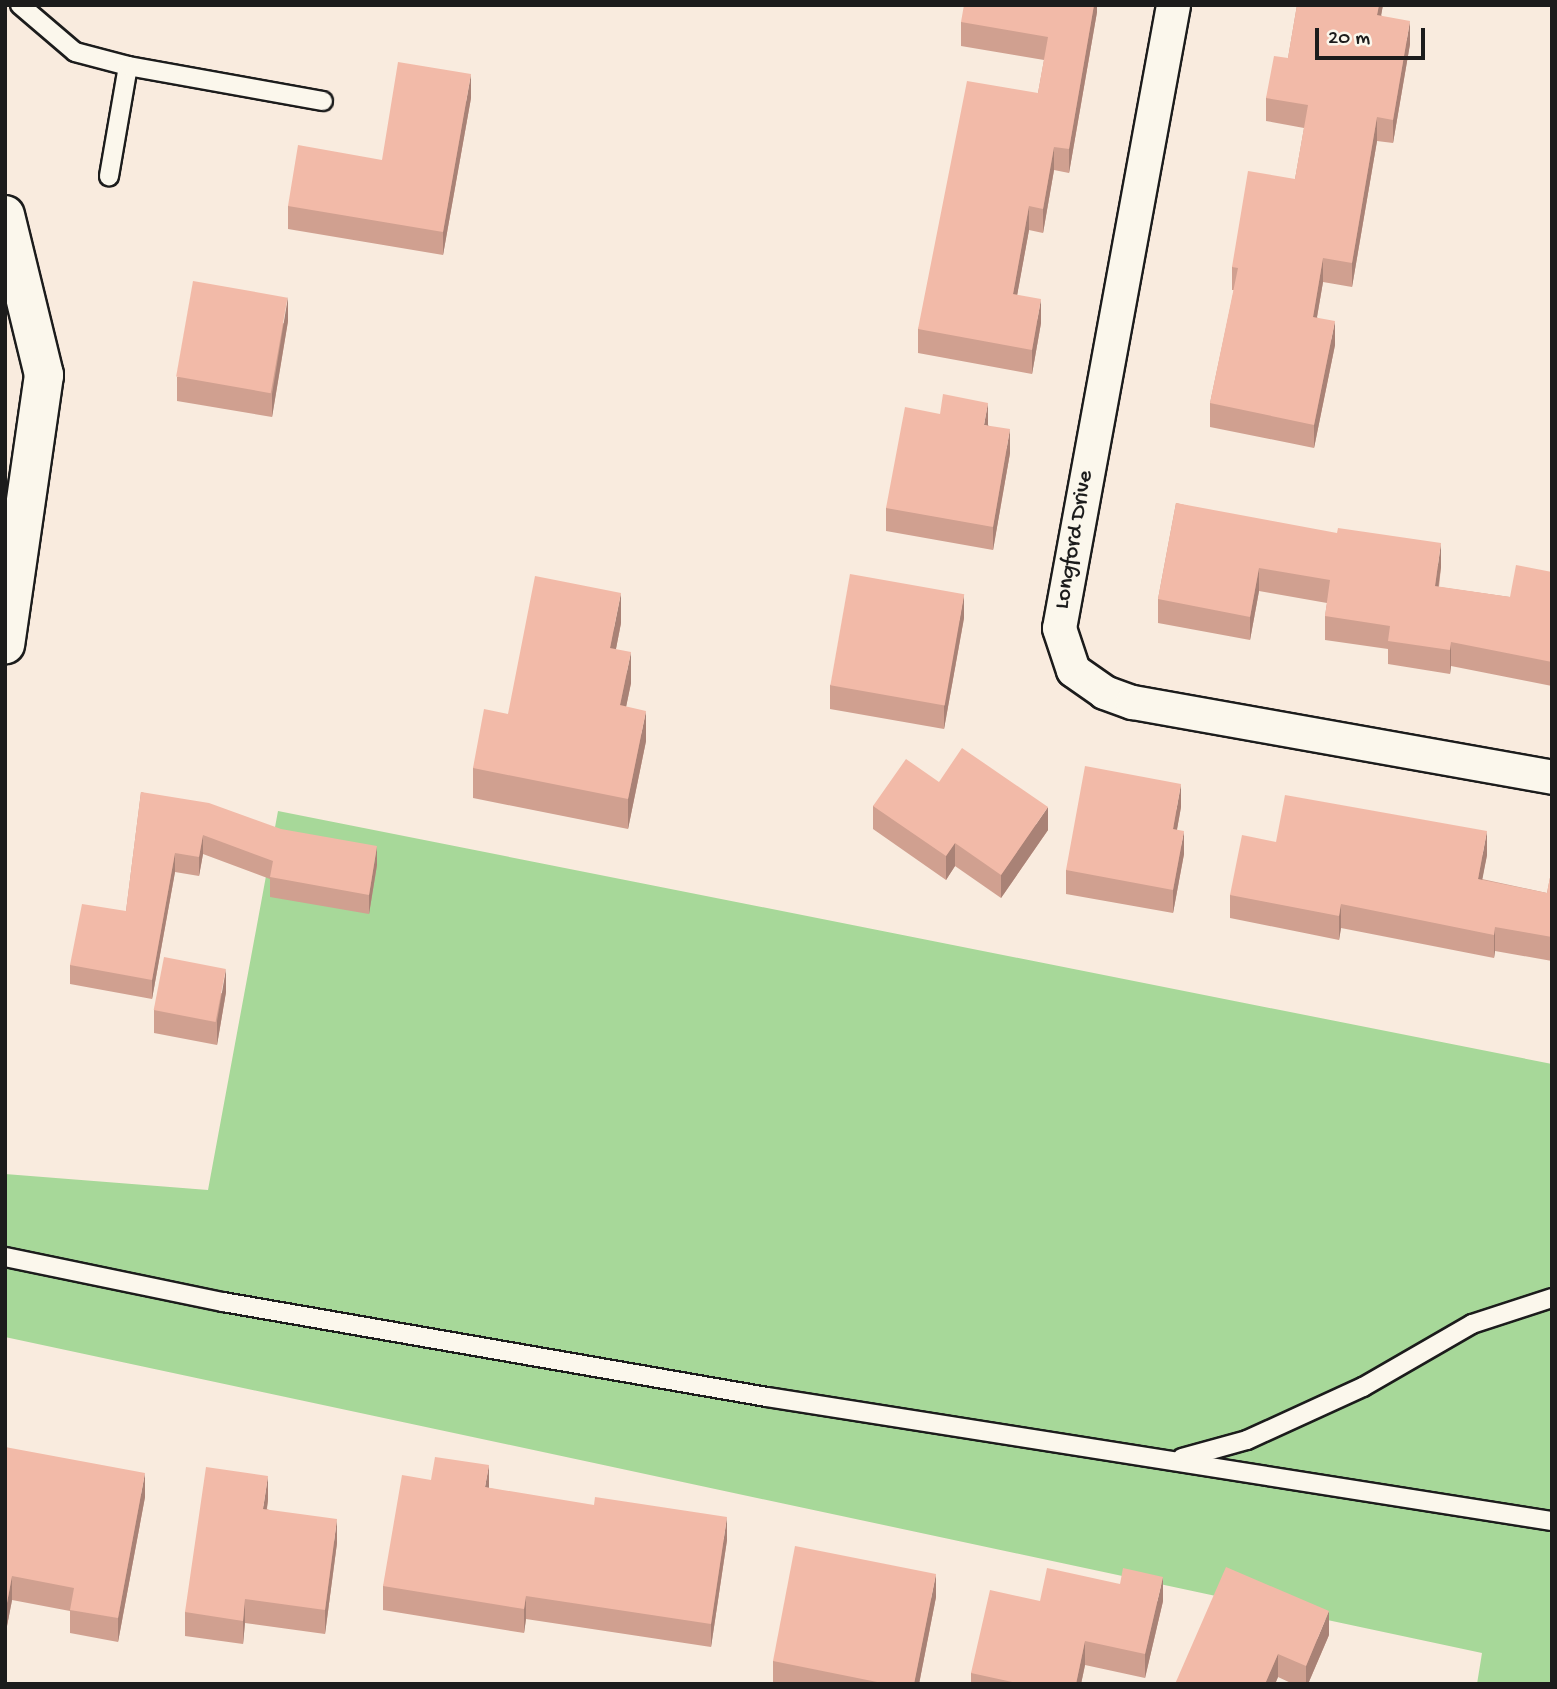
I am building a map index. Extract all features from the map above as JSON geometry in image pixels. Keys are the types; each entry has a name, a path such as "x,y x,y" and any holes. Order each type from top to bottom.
{"main road":[{"path":"5,215 44,375 16,586 5,645"},
{"path":"5,490 16,586"}],"street":[{"name":"Longford Drive","path":"1173,5 1059,628 1073,670 1104,692 1132,702 1552,777"}],"lane":[{"path":"20,5 75,52 128,66 323,101"},
{"path":"110,176 128,66"},
{"path":"5,1257 223,1302 767,1397 1175,1459 1552,1521"},
{"path":"1175,1459 1247,1440 1363,1387 1472,1324 1552,1298"}],"green space":[{"path":"278,811 1552,1064 1552,1684 1477,1684 1482,1653 5,1337 5,1174 208,1190"}],"building":[{"path":"964,5 1094,5 1069,149 1054,147 1043,209 1029,206 1013,294 1041,299 1032,350 918,329 967,81 1038,93 1048,37 961,22"},
{"path":"1297,5 1379,5 1377,15 1410,21 1393,120 1377,117 1352,263 1323,258 1313,317 1335,321 1314,425 1210,403 1238,268 1232,267 1248,171 1295,179 1308,105 1266,98 1274,56 1288,58"},
{"path":"398,62 471,74 443,232 288,206 298,145 382,160"},
{"path":"193,281 288,298 271,393 176,377"},
{"path":"943,394 988,403 984,425 1010,429 993,527 886,508 905,407 940,414"},
{"path":"1176,503 1337,533 1338,528 1441,543 1435,586 1510,597 1516,565 1552,572 1552,662 1451,642 1450,650 1388,641 1390,626 1325,616 1330,580 1259,568 1250,617 1158,599"},
{"path":"850,574 964,594 945,705 830,685"},
{"path":"535,576 621,593 610,648 631,652 620,705 646,711 628,799 473,768 484,709 508,714"},
{"path":"962,748 1048,807 1001,875 955,843 946,856 873,806 906,759 939,782"},
{"path":"1085,766 1181,784 1173,829 1184,831 1173,890 1066,870"},
{"path":"141,792 209,803 281,829 377,846 369,895 270,877 273,861 203,835 199,857 175,853 152,980 70,965 82,904 126,911"},
{"path":"1285,795 1487,831 1478,879 1547,893 1552,867 1552,937 1495,927 1494,935 1341,904 1339,916 1230,895 1242,835 1276,842"},
{"path":"164,957 226,969 216,1022 154,1010"},
{"path":"5,1447 145,1473 118,1618 70,1610 74,1588 12,1576 5,1603"},
{"path":"435,1457 489,1465 485,1487 594,1505 595,1497 727,1517 711,1624 526,1596 524,1609 383,1586 402,1475 431,1480"},
{"path":"206,1467 268,1476 263,1509 337,1519 325,1610 245,1599 243,1621 185,1612"},
{"path":"795,1546 936,1574 914,1684 887,1684 773,1661"},
{"path":"1226,1567 1329,1611 1306,1666 1278,1654 1265,1684 1175,1684"},
{"path":"1047,1568 1120,1584 1123,1568 1163,1577 1145,1654 1085,1641 1076,1684 1021,1684 971,1673 990,1590 1040,1601"}]}
